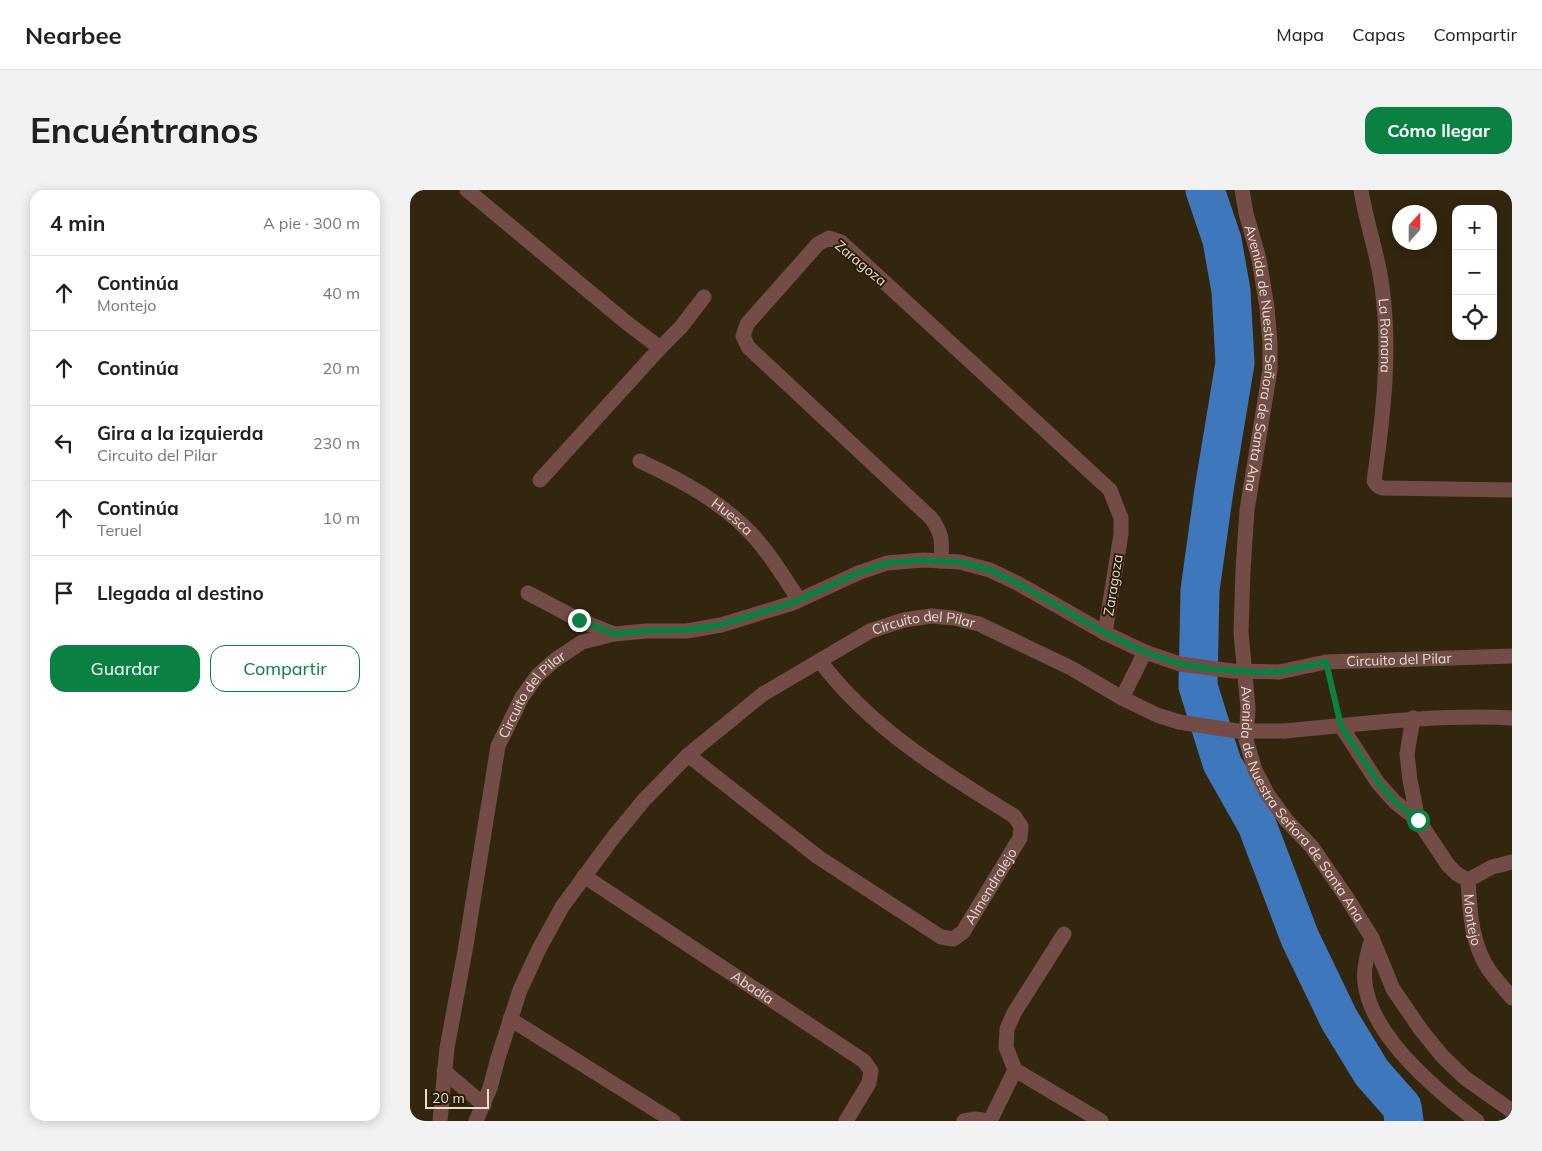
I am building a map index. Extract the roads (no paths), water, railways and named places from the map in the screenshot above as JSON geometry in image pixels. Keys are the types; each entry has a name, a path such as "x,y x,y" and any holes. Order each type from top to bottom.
{"street":[{"path":"466,190 660,348"},
{"name":"Avenida de Nuestra Señora de Santa Ana","path":"1242,190 1246,213 1259,259 1267,308 1270,343 1270,370 1247,510 1243,561 1241,632 1248,708 1246,740 1255,770 1268,795 1287,821 1312,847 1347,898 1372,938 1393,989 1421,1030 1443,1058 1465,1078 1512,1111"},
{"name":"La Romana","path":"1361,190 1382,287 1386,340 1385,391 1374,481 1383,488 1512,490"},
{"name":"Zaragoza","path":"941,561 942,540 939,528 931,518 748,347 743,336 747,324 818,244 829,238 841,242 1110,490 1121,518 1121,534 1105,633"},
{"path":"540,480 681,327 704,297"},
{"name":"Huesca","path":"640,461 671,475 706,496 732,515 757,540 799,600"},
{"name":"Circuito del Pilar","path":"440,1121 447,1048 465,951 498,746 522,697 537,676 555,660 582,642 614,634 687,630 720,625 799,600 858,573 887,563 923,560 960,562 990,570 1019,584 1105,633 1145,652 1180,664 1232,671 1279,672 1326,662 1512,656"},
{"path":"528,593 579,620 614,634"},
{"name":"Circuito del Pilar","path":"476,1121 484,1105 520,990 539,949 562,907 644,800 688,755 763,694 870,631 904,620 930,616 954,618 978,624 1005,635 1071,668 1122,698 1157,715 1179,722 1237,732 1341,726 1412,718 1512,718"},
{"path":"1122,698 1145,652"},
{"name":"Almendralejo","path":"688,755 818,857 941,937 953,939 963,932 1020,838 1021,826 1014,816 950,776 888,731 836,682 820,661"},
{"name":"Montejo","path":"1412,718 1407,754 1418,820"},
{"name":"Montejo","path":"1341,726 1378,782 1395,802 1418,820 1448,865 1457,874 1468,880 1474,940 1489,970 1512,998"},
{"path":"1468,880 1492,867 1512,862"},
{"name":"Abadía","path":"584,876 864,1061 871,1071 869,1083 846,1121"},
{"path":"1064,934 1014,1013 1007,1028 1006,1047 1015,1070 1101,1121"},
{"name":"Avenida de Nuestra Señora de Santa Ana","path":"1372,938 1365,966 1365,983 1370,1004 1382,1025 1400,1050 1425,1077 1454,1104 1477,1121"},
{"path":"510,1019 674,1121"},
{"path":"964,1121 974,1119 990,1121 1015,1070"},
{"path":"444,1071 484,1105"}],"waterway":[{"path":"1205,190 1222,240 1231,291 1235,363 1200,590 1198,686 1222,763 1257,825 1300,938 1339,1019 1372,1073 1402,1107 1404,1121"}]}
